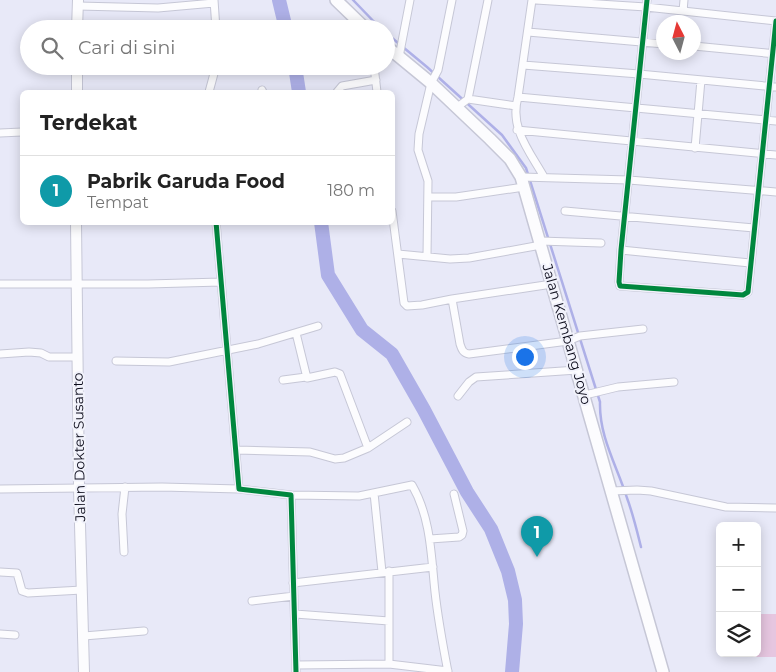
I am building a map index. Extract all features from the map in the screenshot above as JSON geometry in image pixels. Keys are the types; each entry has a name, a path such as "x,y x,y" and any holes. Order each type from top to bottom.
{"main road":[{"path":"336,0 357,20"},
{"path":"77,20 78,3"},
{"name":"Jalan Kembang Joyo","path":"395,54 431,84 510,159 522,182 664,672"},
{"path":"77,75 77,90"},
{"name":"Jalan Dokter Susanto","path":"76,225 79,488 84,672"}],"street":[{"path":"399,57 410,0"},
{"path":"427,256 428,181 418,150 419,134 431,84 438,70 452,0"},
{"path":"456,108 468,99 488,0"},
{"path":"532,0 516,106 517,130 544,177"},
{"path":"536,0 646,4 683,11 776,21 772,87 762,154 748,292 743,295 620,286 624,216 646,4"},
{"path":"683,11 684,0"},
{"path":"78,3 158,8 214,1 215,20"},
{"path":"528,32 656,43"},
{"path":"701,47 774,54"},
{"path":"523,65 772,87"},
{"path":"210,90 214,75"},
{"path":"375,75 377,90"},
{"path":"339,90 342,86 376,80"},
{"path":"694,148 701,80"},
{"path":"518,97 776,121"},
{"path":"468,99 516,106"},
{"path":"517,130 776,155"},
{"path":"0,133 20,132"},
{"path":"428,197 456,197 544,177 628,180 776,192"},
{"path":"565,211 754,228"},
{"path":"216,225 239,489"},
{"path":"394,225 404,305 410,307 552,284"},
{"path":"398,254 450,259 469,258 541,243 601,243"},
{"path":"621,250 750,264"},
{"path":"0,284 76,285 221,282"},
{"path":"452,299 460,344 465,353 474,354 568,341 580,336 643,329"},
{"path":"116,360 160,363 258,344 318,326"},
{"path":"296,333 306,377"},
{"path":"0,354 29,352 40,353 49,357 77,357"},
{"path":"458,396 469,382 476,377 578,370"},
{"path":"283,380 306,377 310,379 335,372 340,374 368,448"},
{"path":"585,395 618,387 674,382"},
{"path":"236,450 310,452 335,459 344,458 368,448 407,422"},
{"path":"0,489 126,487 239,489 292,495 359,496 412,485 426,515 448,671 401,669 390,664 358,664 296,669 292,495"},
{"path":"124,552 122,514 126,487"},
{"path":"611,491 651,491 726,508 776,508"},
{"path":"374,493 386,571 390,664"},
{"path":"430,539 459,537 462,535 463,531 454,494"},
{"path":"293,582 433,567"},
{"path":"0,572 17,573 22,591 28,593 82,590"},
{"path":"252,601 294,596"},
{"path":"295,614 389,621"},
{"path":"84,636 144,631"},
{"path":"0,634 15,635"}],"shaded area":[{"path":"761,614 776,614 776,657 761,657"}],"waterway":[{"path":"279,0 284,20"},
{"path":"353,0 372,20"},
{"path":"395,40 502,135 526,168 600,402 600,415 605,439 623,486 641,547"},
{"path":"296,75 299,90"},
{"path":"321,225 328,275 362,330 392,354 467,492 491,529 508,571 515,600 516,624 512,672"}],"cycle path":[{"path":"647,0 621,250 620,286 743,295 748,292 776,21"},
{"path":"216,225 239,489 291,495 296,672"}],"place":[{"name":"Pabrik Garuda Food","path":"537,557"}]}
